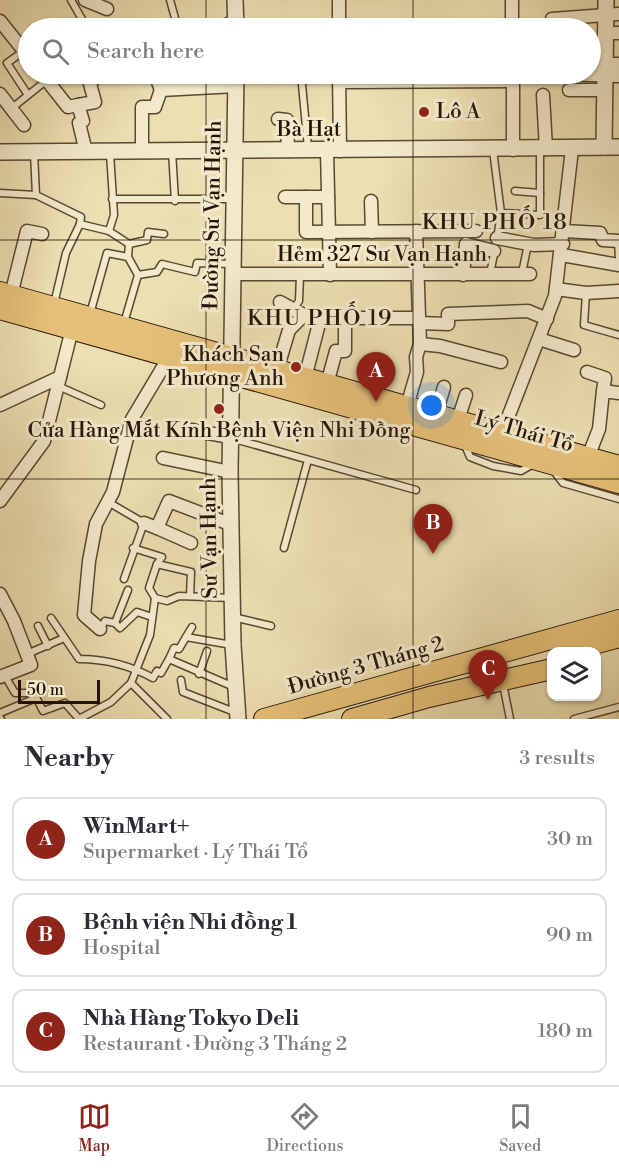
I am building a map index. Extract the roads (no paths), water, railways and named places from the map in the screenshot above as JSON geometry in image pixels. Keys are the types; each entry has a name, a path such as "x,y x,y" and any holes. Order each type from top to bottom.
{"main road":[{"name":"Lý Thái Tổ","path":"4,299 53,307 123,327 233,366 464,440 544,462 619,466"},
{"name":"Lý Thái Tổ","path":"4,299 72,329 169,357 277,370 502,433 590,463 619,483"},
{"name":"Đường 3 Tháng 2","path":"596,630 619,620"},
{"name":"Đường 3 Tháng 2","path":"356,705 405,684 488,659 596,630 619,627"},
{"path":"580,647 619,637"},
{"path":"601,656 619,651"},
{"path":"488,659 547,655"},
{"name":"Đường 3 Tháng 2","path":"405,684 428,691 465,679 488,659"},
{"name":"Đường 3 Tháng 2","path":"428,691 488,659"},
{"name":"Đường 3 Tháng 2","path":"264,719 294,717 428,691 503,682 547,670"}],"street":[{"path":"85,0 107,9"},
{"path":"235,0 236,18"},
{"path":"339,0 339,18"},
{"path":"512,0 512,18"},
{"path":"558,18 610,9 612,33 607,72 612,147"},
{"path":"0,21 18,42"},
{"path":"50,84 68,107 95,102 90,84"},
{"path":"142,151 142,107 155,107 161,90 158,84"},
{"path":"161,90 206,84"},
{"name":"Đường Sư Vạn Hạnh","path":"233,366 236,84"},
{"path":"330,275 328,197 340,84"},
{"path":"513,84 513,150"},
{"path":"569,90 582,84"},
{"path":"0,94 24,125"},
{"path":"543,95 543,149"},
{"path":"78,105 83,121 79,123 86,152"},
{"path":"278,119 288,120 288,151"},
{"name":"Bà Hạt","path":"0,153 172,150 513,150 612,147"},
{"path":"502,433 547,319 556,289 572,148"},
{"path":"285,197 328,197"},
{"path":"306,197 306,232 476,231"},
{"path":"371,201 372,232"},
{"path":"4,299 27,231 42,234"},
{"path":"407,406 417,372 416,357 420,344 416,231"},
{"path":"564,231 600,233 603,240 618,241"},
{"path":"497,238 562,250 619,265"},
{"path":"463,275 466,244 494,251"},
{"name":"Hẻm 327 Sư Vạn Hạnh","path":"234,269 300,275 526,274"},
{"path":"556,289 586,293 619,291"},
{"path":"280,302 309,318 321,316 448,324 448,314 528,311 547,319"},
{"path":"277,370 289,330 299,311"},
{"path":"305,378 321,316"},
{"path":"327,384 336,351 345,351 345,318"},
{"path":"0,501 44,441 72,329"},
{"path":"539,339 574,350"},
{"path":"420,344 440,346 501,362"},
{"path":"100,628 84,615 89,561 96,524 113,492 132,419 169,357"},
{"name":"Sư Vạn Hạnh","path":"233,366 230,437 232,616 238,716"},
{"path":"587,372 605,378 599,429 590,463"},
{"path":"0,405 59,382"},
{"path":"436,414 444,387"},
{"path":"603,391 619,393"},
{"path":"458,420 466,395"},
{"path":"191,430 230,437"},
{"path":"164,458 230,472"},
{"path":"158,528 169,501 232,525"},
{"path":"144,524 191,543"},
{"path":"0,594 29,659 2,676"}],"lane":[{"path":"70,0 81,18"},
{"path":"169,0 175,18"},
{"path":"18,58 7,63 18,80"},
{"path":"21,84 28,95"},
{"path":"12,108 38,84"},
{"path":"302,84 308,151"},
{"path":"501,213 540,215 543,149"},
{"path":"172,150 175,201"},
{"path":"490,275 501,213 494,150"},
{"path":"109,231 114,215 110,152"},
{"path":"34,153 36,195"},
{"path":"515,191 540,193"},
{"path":"0,193 36,195 81,217 66,253 53,307"},
{"path":"112,199 175,201 234,199"},
{"path":"80,224 109,231 129,244 147,240 148,232 164,234"},
{"path":"618,241 619,258"},
{"path":"123,327 138,275 128,257 129,244"},
{"path":"526,274 528,244"},
{"path":"89,317 107,253 128,257"},
{"path":"138,275 157,272 162,264 195,272 197,263 234,269"},
{"path":"299,311 300,275"},
{"path":"586,293 584,325 619,335"},
{"path":"59,382 101,405"},
{"path":"230,437 416,490"},
{"path":"284,548 308,460"},
{"path":"544,462 563,483 619,500"},
{"path":"108,501 144,524 124,579"},
{"path":"2,676 15,693 34,693 43,711 65,703 79,719 111,702 131,683 150,635 155,598 149,588 157,564 162,557 134,548"},
{"path":"157,564 191,572 190,596"},
{"path":"115,623 128,590"},
{"path":"155,598 167,601 179,596 232,598"},
{"path":"100,628 105,621 115,623 120,628 137,612 152,617"},
{"path":"232,616 271,627"},
{"path":"51,618 79,660 110,663 153,678 157,670 161,673 174,648 179,649 192,627"},
{"path":"38,626 48,646"},
{"path":"186,637 233,645"},
{"path":"29,659 64,638"},
{"path":"199,674 207,651"},
{"path":"169,659 199,674 236,688"},
{"path":"181,680 183,692 238,716"},
{"path":"503,682 510,719"},
{"path":"131,683 167,719"},
{"path":"0,713 36,698"},
{"path":"574,719 619,707"}],"place":[{"name":"Lô A","path":"424,112"},
{"name":"Khách Sạn Phương Anh","path":"296,367"},
{"name":"WinMart+","path":"376,402"},
{"name":"Cửa Hàng Mắt Kính Bệnh Viện Nhi Đồng","path":"219,409"},
{"name":"Bệnh viện Nhi đồng 1","path":"433,554"},
{"name":"Nhà Hàng Tokyo Deli","path":"488,700"}],"district":[{"name":"KHU PHỐ 18","path":"495,222"},
{"name":"KHU PHỐ 19","path":"320,318"}]}
